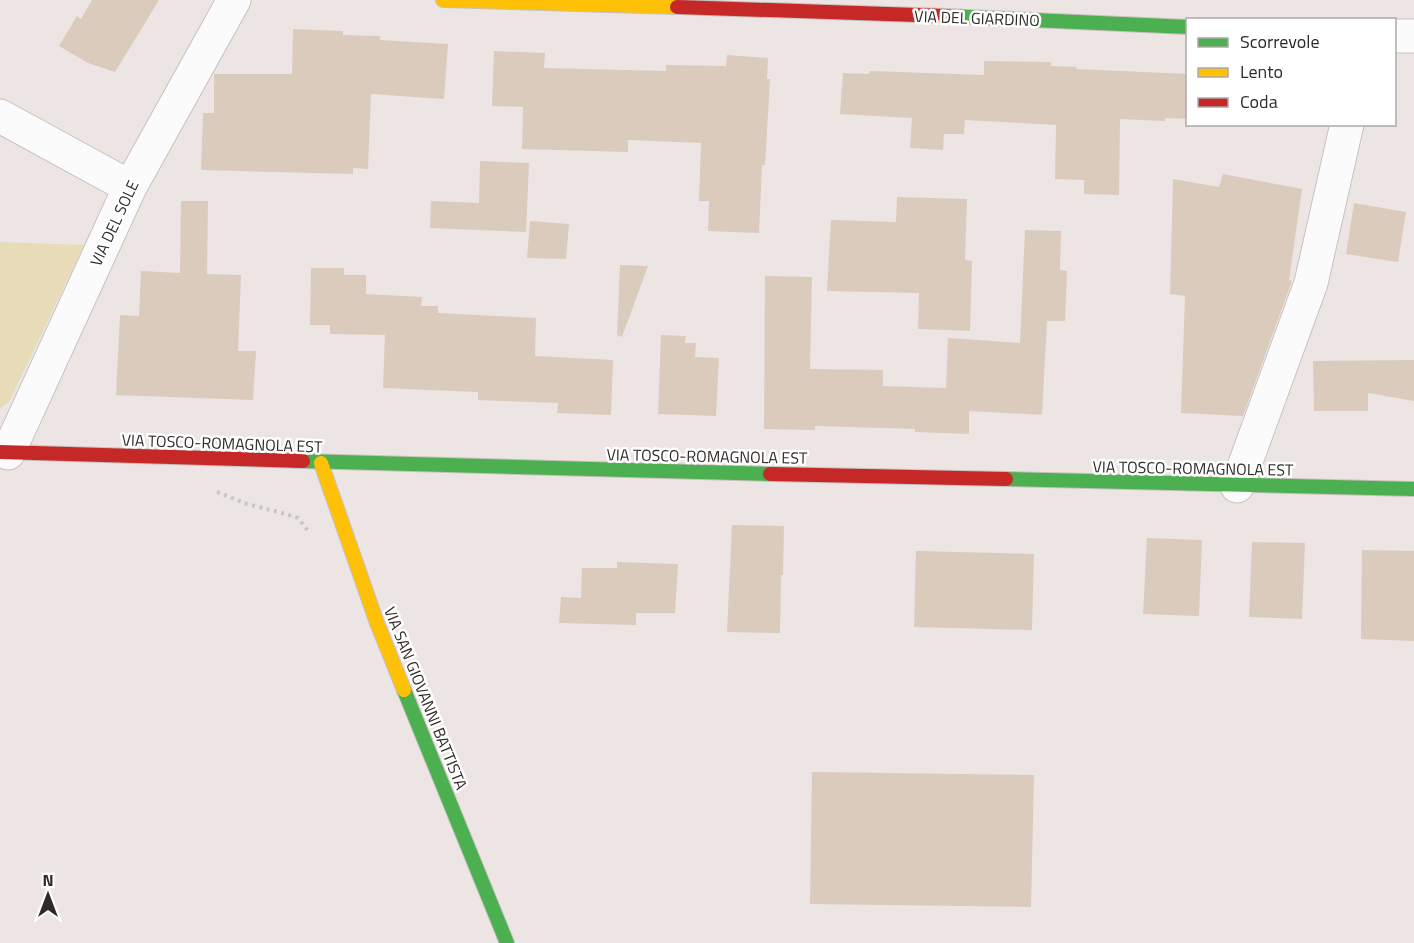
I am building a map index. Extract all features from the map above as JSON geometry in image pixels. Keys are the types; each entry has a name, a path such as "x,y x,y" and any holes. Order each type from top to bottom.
{"main road":[{"name":"VIA DEL GIARDINO","path":"443,0 955,16 1186,27"},
{"name":"VIA TOSCO-ROMAGNOLA EST","path":"4,453 321,463 1414,489"},
{"name":"VIA SAN GIOVANNI BATTISTA","path":"321,463 377,622 507,943"}],"street":[{"name":"VIA DEL SOLE","path":"4,453 130,187 234,0"},
{"path":"1396,36 1414,36"},
{"path":"0,116 130,187"},
{"path":"1237,486 1311,283 1347,126"}],"path":[{"path":"208,459 208,482 217,492 254,507 298,518 310,533"}],"shaded area":[{"path":"0,242 84,245 9,402 0,408"}],"building":[{"path":"92,0 159,0 115,72 88,63 59,46 77,16 81,19"},
{"path":"293,29 343,31 343,35 380,36 380,40 448,44 444,99 371,94 368,169 353,168 353,174 201,170 203,113 214,113 214,74 292,74"},
{"path":"494,51 545,53 544,68 666,71 666,65 726,66 727,55 768,58 767,79 770,79 765,165 762,165 759,233 708,231 709,201 699,201 701,143 628,140 628,152 522,149 523,107 492,106"},
{"path":"984,61 1051,62 1051,66 1077,67 1076,69 1186,74 1186,119 1165,118 1165,121 1120,119 1119,195 1084,194 1084,180 1055,179 1056,125 965,120 964,134 944,134 943,150 910,148 912,118 840,114 843,73 869,74 870,71 984,75"},
{"path":"480,161 529,163 526,232 430,228 431,201 479,203"},
{"path":"1223,174 1302,189 1289,280 1292,281 1243,416 1181,413 1185,296 1170,294 1173,179 1219,187"},
{"path":"897,197 967,199 965,260 972,261 970,331 918,329 919,293 827,291 831,220 896,222"},
{"path":"181,201 208,201 207,274 241,275 238,351 256,351 253,400 116,395 120,315 139,316 141,271 180,273"},
{"path":"1354,203 1406,212 1398,262 1346,254"},
{"path":"530,221 569,224 566,259 527,258"},
{"path":"1025,230 1061,231 1060,270 1067,271 1065,321 1047,321 1042,415 969,411 969,434 915,432 915,429 815,426 815,430 764,429 765,276 812,277 810,369 883,370 883,386 946,388 948,338 1020,343"},
{"path":"620,265 648,266 622,337 617,335"},
{"path":"311,268 344,268 344,275 366,275 366,294 422,297 421,306 438,306 438,313 536,318 535,356 613,360 611,415 557,413 558,403 478,400 478,392 383,388 385,335 330,334 330,325 310,325"},
{"path":"661,335 686,336 685,343 696,343 695,357 719,358 716,416 658,414"},
{"path":"1414,360 1414,401 1368,393 1368,411 1314,411 1313,361"},
{"path":"732,525 784,526 780,633 727,632"},
{"path":"1147,538 1202,540 1199,616 1143,614"},
{"path":"1252,542 1305,543 1302,619 1249,617"},
{"path":"1362,550 1414,551 1414,641 1361,639"},
{"path":"916,551 1034,554 1032,630 914,627"},
{"path":"617,562 678,564 675,613 636,613 636,625 559,623 561,597 581,598 582,568 617,568"},
{"path":"812,772 1034,775 1031,907 810,904"}],"traffic: fast":[{"path":"946,16 1186,27"},
{"path":"303,461 770,474"},
{"path":"1006,479 1414,489"},
{"path":"404,690 507,943"}],"traffic: slow":[{"path":"443,0 677,7"},
{"path":"321,463 377,623 404,690"}],"traffic: jam":[{"path":"677,7 946,16"},
{"path":"0,452 303,461"},
{"path":"770,474 1006,479"}]}
